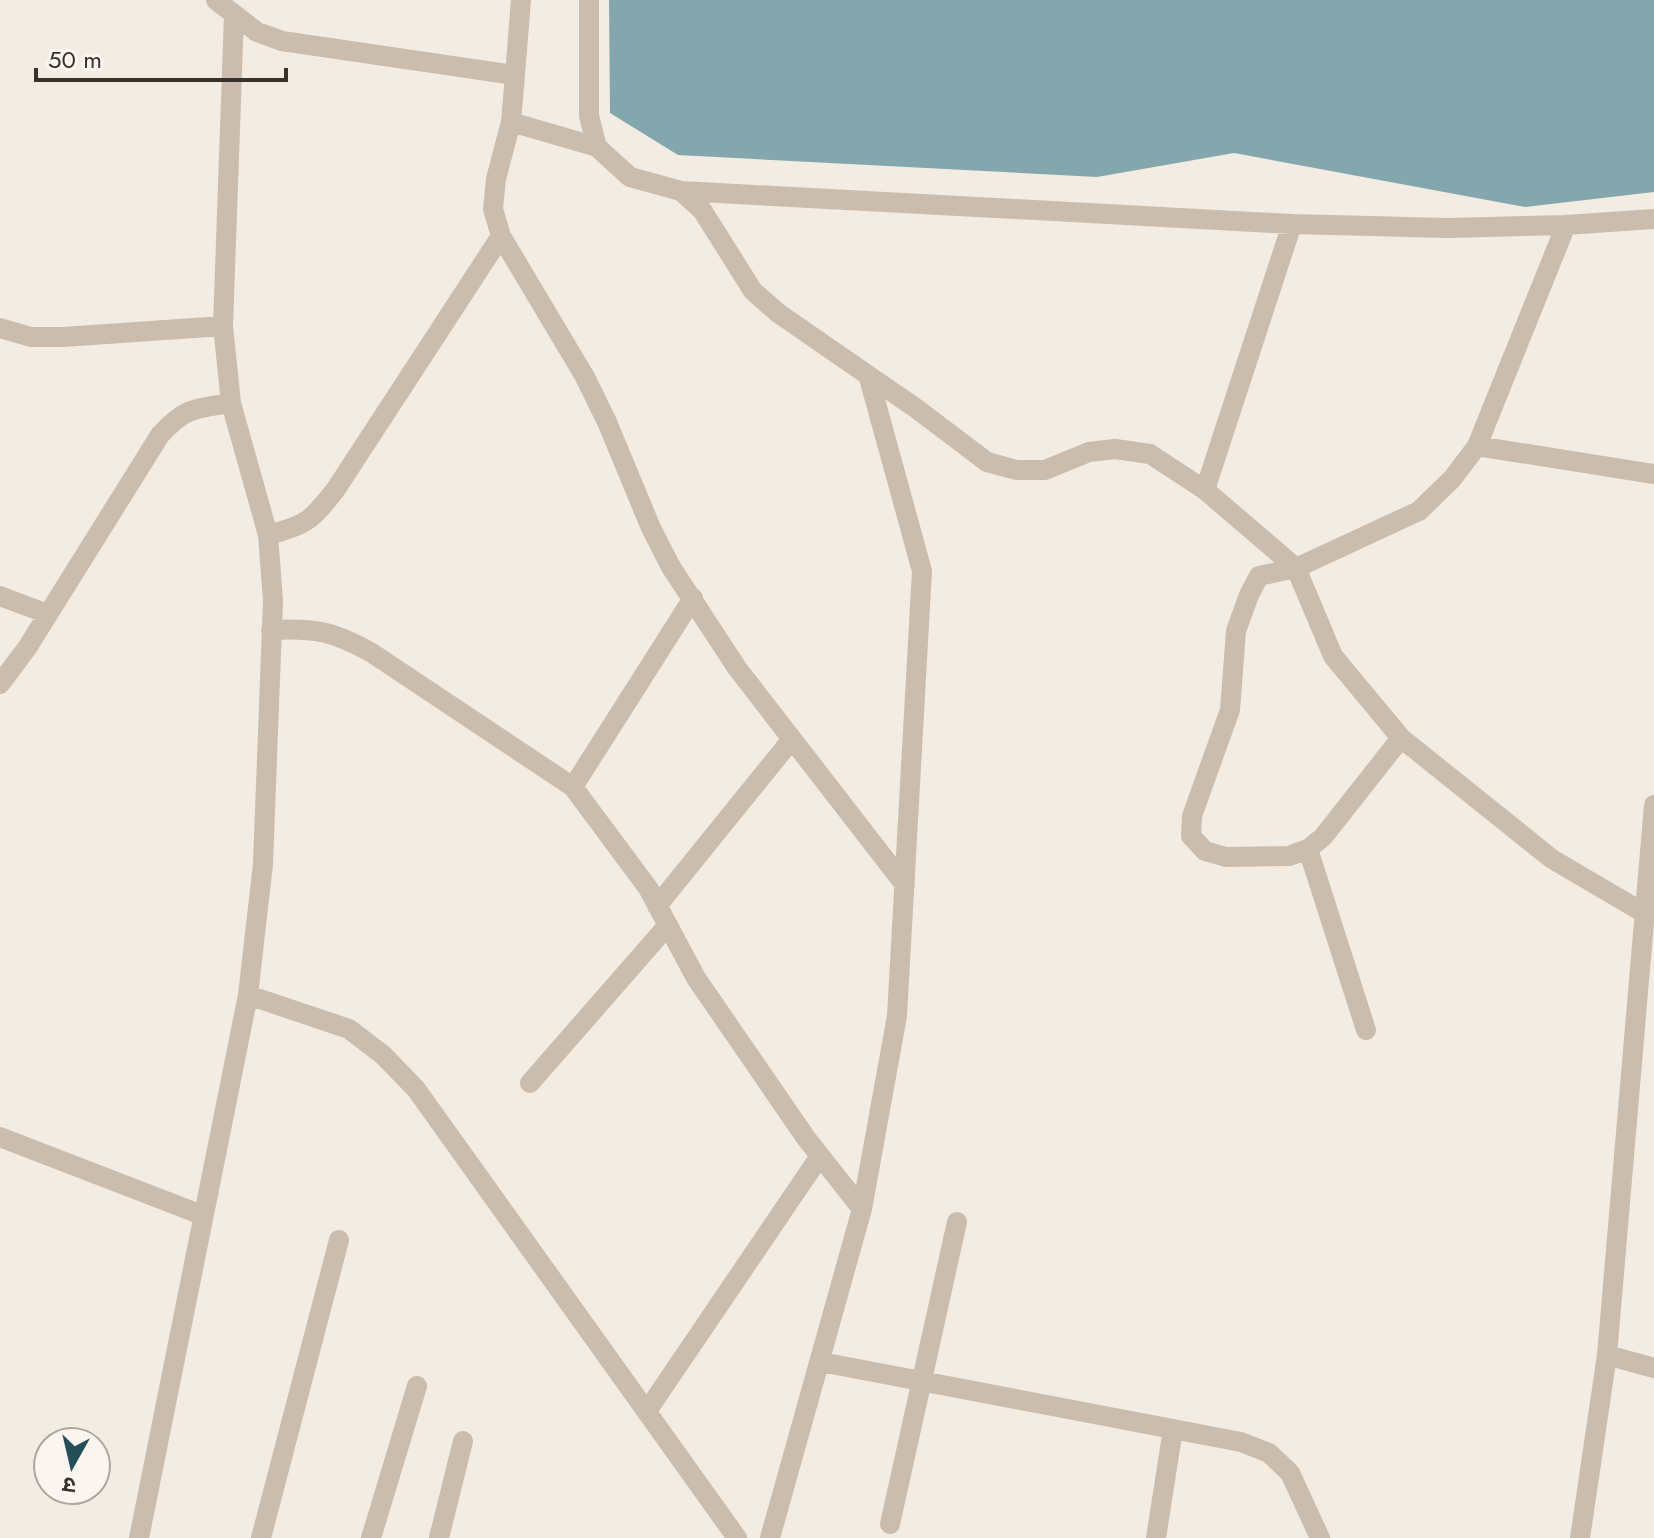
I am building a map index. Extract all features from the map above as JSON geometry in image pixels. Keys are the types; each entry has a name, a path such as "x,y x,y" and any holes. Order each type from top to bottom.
{"street":[{"path":"216,0 257,32 282,41 515,75"},
{"path":"521,0 511,122 496,179 493,209 501,236 585,377 671,567 737,668 905,885"},
{"path":"589,0 589,116 597,147"},
{"path":"139,1538 248,995 263,864 273,600 268,535 231,403 223,326 234,16"},
{"path":"511,122 597,147 630,177 681,191 1292,224 1447,228 1654,219"},
{"path":"681,191 702,210 730,259 753,291 778,313 917,409 987,462 1017,470 1045,470 1089,452 1115,449 1150,454 1205,490 1296,568 1333,656 1401,738 1552,859 1644,913"},
{"path":"1205,490 1292,224"},
{"path":"1401,738 1323,837 1308,849 1289,856 1226,857 1205,851 1191,836 1192,816 1230,710 1236,631 1259,576 1296,568 1419,511 1452,479 1477,446 1566,225"},
{"path":"268,535 302,526 336,489 501,236"},
{"path":"0,328 31,337 63,337 223,326"},
{"path":"770,1538 862,1209 897,1016 922,571 869,378"},
{"path":"0,684 48,614 160,435 178,416 197,408 231,403"},
{"path":"1477,446 1654,474"},
{"path":"0,596 48,614"},
{"path":"573,787 693,598"},
{"path":"271,630 309,629 342,637 372,653 573,787 648,888 696,978 820,1156 862,1209"},
{"path":"657,906 792,739"},
{"path":"1580,1538 1607,1355 1648,972 1644,913 1654,805"},
{"path":"1308,849 1366,1030"},
{"path":"530,1083 668,925"},
{"path":"248,995 349,1029 383,1055 416,1089 737,1538"},
{"path":"0,1137 202,1215"},
{"path":"647,1411 820,1156"},
{"path":"890,1524 957,1222"},
{"path":"261,1538 339,1240"},
{"path":"1607,1355 1654,1368"},
{"path":"821,1362 1241,1442 1269,1453 1290,1473 1320,1538"},
{"path":"371,1538 417,1386"},
{"path":"1156,1538 1173,1429"},
{"path":"439,1538 463,1441"}],"water":[{"path":"609,0 1654,0 1654,192 1525,207 1234,153 1097,177 678,155 610,113"}]}
